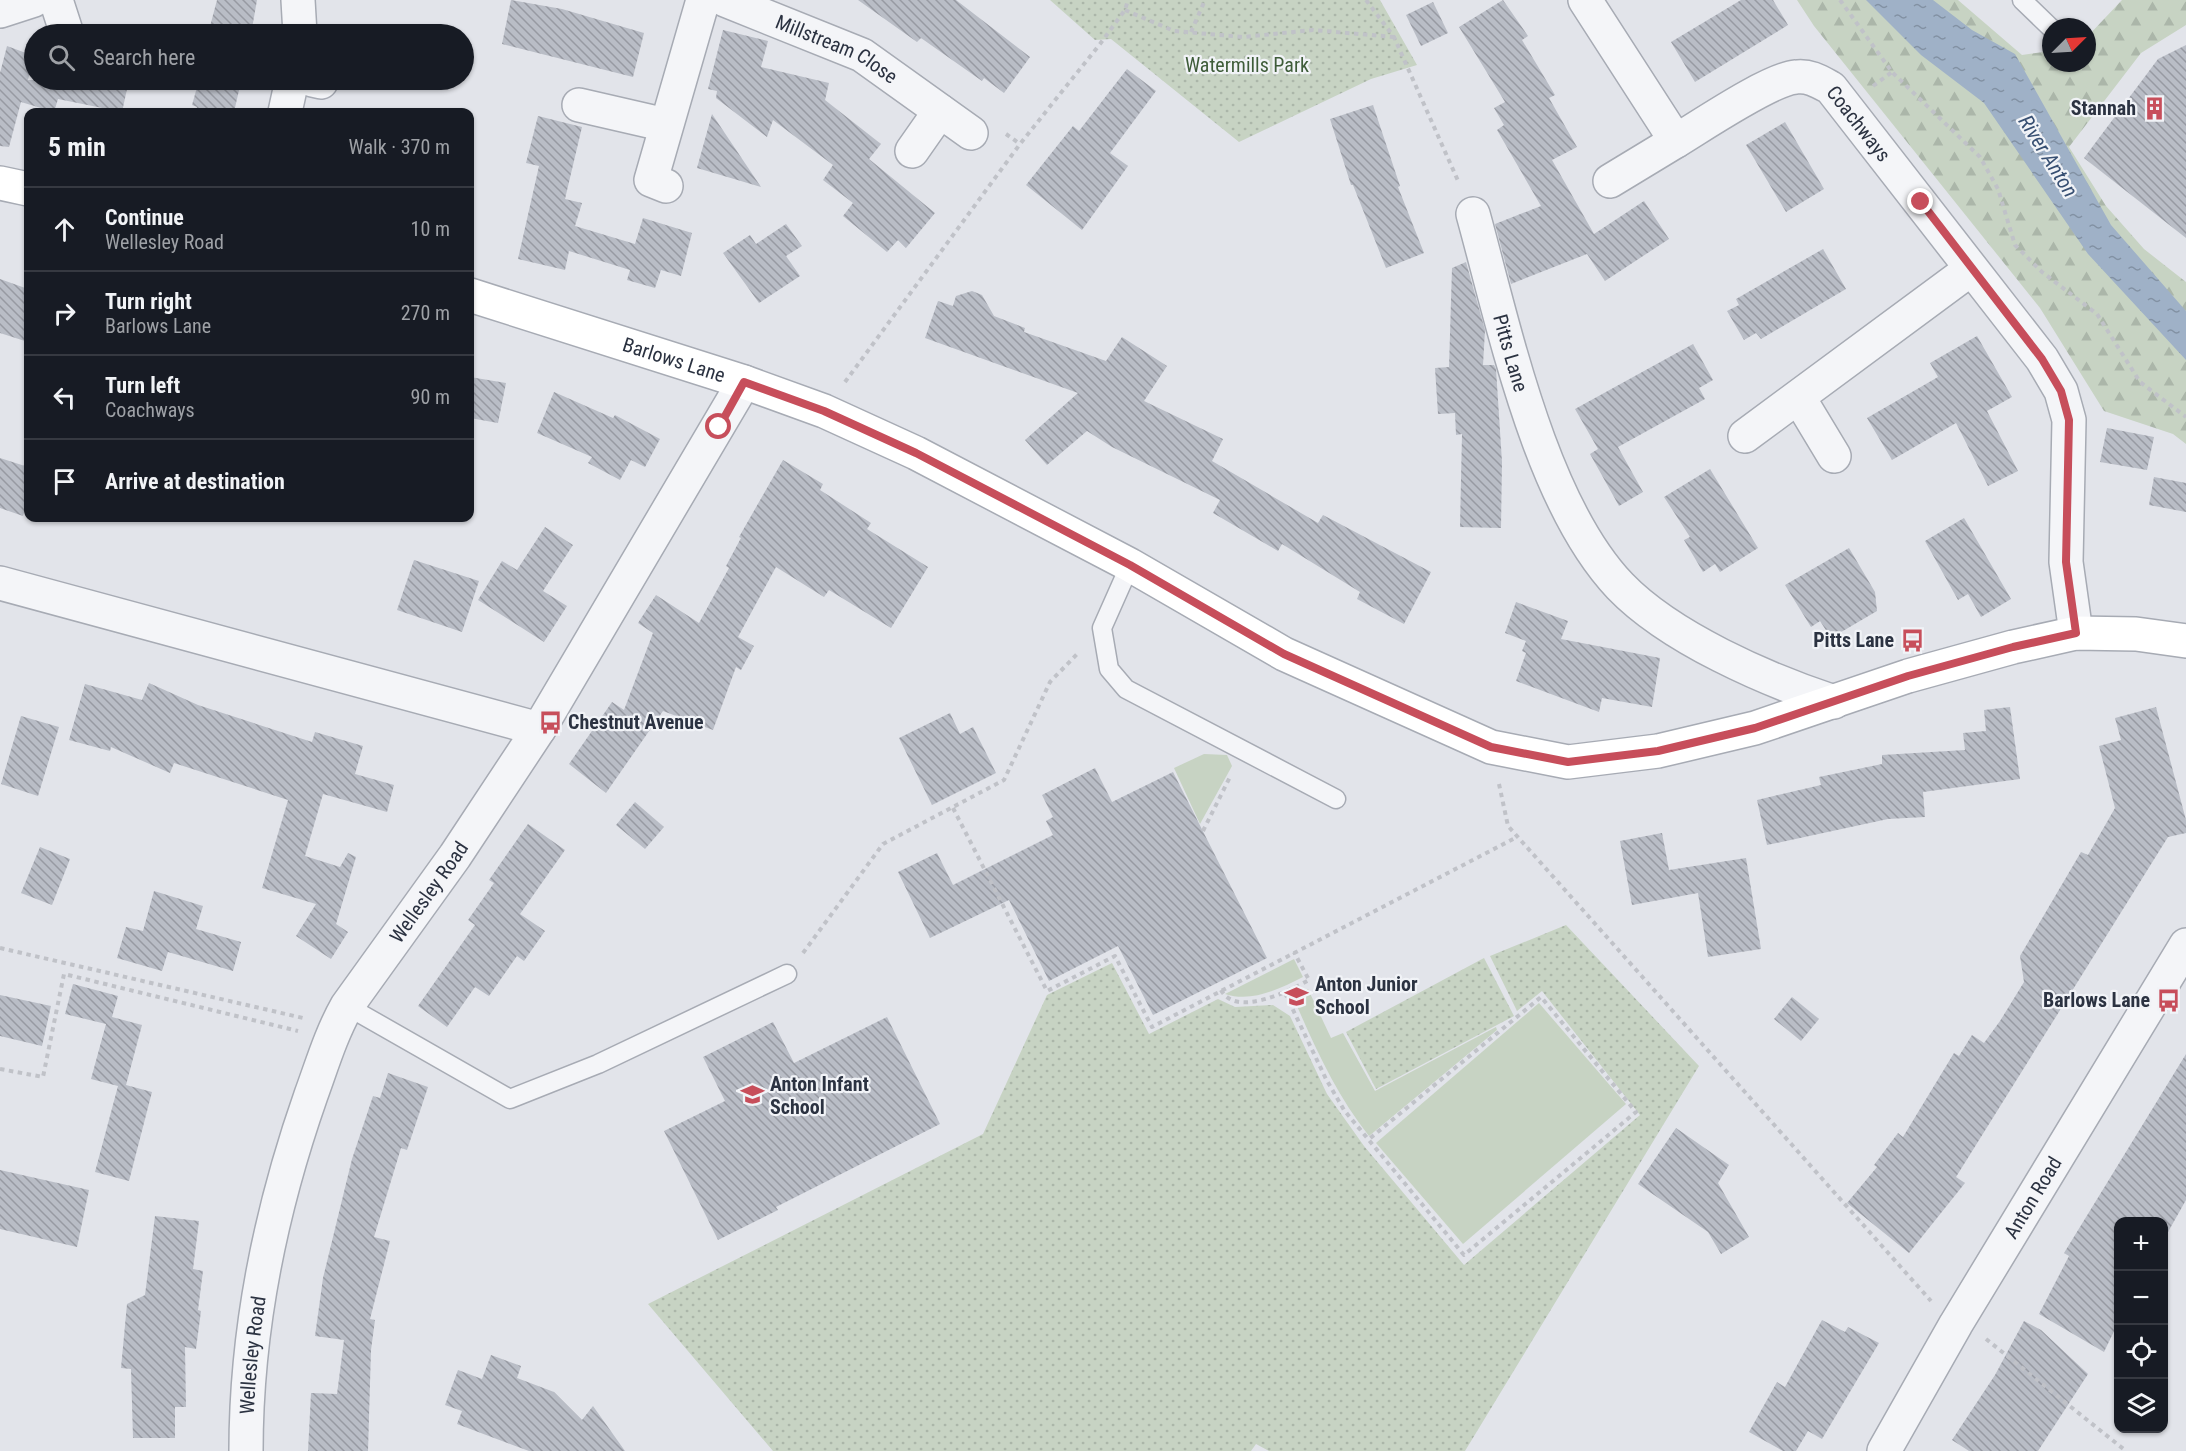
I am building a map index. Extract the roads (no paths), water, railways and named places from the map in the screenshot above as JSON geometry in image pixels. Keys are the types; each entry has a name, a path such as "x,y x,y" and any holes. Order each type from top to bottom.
{"street":[{"path":"0,11 34,0"},
{"path":"56,0 64,24"},
{"path":"298,0 299,24"},
{"path":"666,186 651,180 703,0"},
{"name":"Millstream Close","path":"725,0 862,55 971,133"},
{"path":"1585,0 1676,141"},
{"name":"Coachways","path":"1610,181 1767,87 1796,76 1814,78 1831,88 2042,359 2061,391 2069,420 2066,562 2076,633"},
{"path":"288,108 301,90"},
{"path":"579,105 666,125"},
{"path":"912,151 940,111"},
{"path":"0,183 24,188"},
{"name":"Pitts Lane","path":"1473,214 1510,347 1548,466 1589,547 1621,587 1660,619 1729,659 1783,685 1834,702"},
{"path":"1745,436 1971,269"},
{"name":"Barlows Lane","path":"474,297 533,313 744,382 824,411 916,453 1130,565 1284,654 1491,747 1568,762 1658,751 1755,728 1908,676 2013,647 2076,633 2136,634 2186,641"},
{"name":"Wellesley Road","path":"246,1451 246,1413 255,1308 292,1149 338,1024 455,856 539,729 744,382"},
{"path":"1799,398 1834,456"},
{"path":"0,583 539,729"},
{"name":"Anton Road","path":"1884,1451 1956,1324 2186,945"}],"lane":[{"path":"2022,0 2042,19"},
{"path":"1130,565 1102,628 1109,669 1126,689 1336,799"},
{"path":"338,1024 510,1099 598,1064 787,974"}],"water":[{"name":"River Anton","path":"1866,0 1933,0 1972,30 2015,54 2111,225 2186,311 2186,360 2088,254 1984,103 1921,55"}],"place":[{"name":"Stannah","path":"2154,108"},
{"name":"Pitts Lane","path":"1912,640"},
{"name":"Chestnut Avenue","path":"550,722"},
{"name":"Anton Junior School","path":"1297,996"},
{"name":"Barlows Lane","path":"2168,1000"},
{"name":"Anton Infant School","path":"752,1095"}],"park label":[{"name":"Watermills Park","path":"1247,65"}]}
